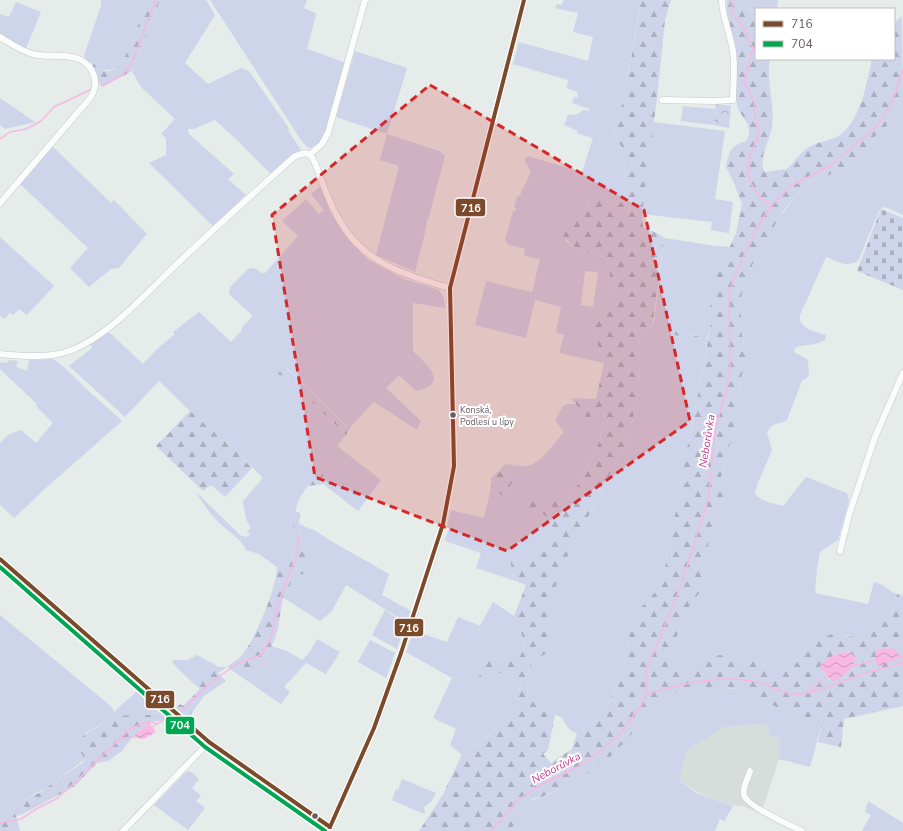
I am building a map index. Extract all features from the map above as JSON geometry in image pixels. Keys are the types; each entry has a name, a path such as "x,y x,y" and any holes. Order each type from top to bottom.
{"street":[{"path":"310,155 322,144 328,133 365,0"},
{"path":"0,559 209,742 329,829 374,728 402,653 443,524 454,466 450,288 524,0"},
{"path":"662,100 733,100 734,58 722,11 722,0"},
{"path":"0,37 27,52 34,54 68,56 79,59 90,67 94,75 96,87 91,97 0,203"},
{"path":"0,354 33,357 58,354 70,351 92,340 104,332 125,313 214,229 295,156 304,153 310,155 314,161 322,185 336,214 345,230 362,250 384,264 402,272 450,288"},
{"path":"840,550 849,515 875,437 903,373"},
{"path":"123,831 209,742"},
{"path":"750,772 744,789 745,799 761,810 802,831"}],"highlighted area":[{"path":"430,85 644,210 690,421 507,551 315,477 272,215"}],"shaded area":[{"path":"758,724 769,726 768,733 770,735 782,738 779,759 761,813 743,806 731,805 702,795 679,780 687,750 724,727"}],"green space":[{"path":"101,0 148,0 139,18 139,22 129,48 120,64 114,69 106,70 97,67 84,55 101,6"},
{"path":"148,0 160,0 132,71 103,87 99,83 92,66 94,64 105,71 111,71 117,67 127,53 139,22 139,18"},
{"path":"160,0 206,0 215,15 185,63 208,84 241,68 249,71 288,127 289,132 301,150 293,154 271,174 215,120 194,129 188,129 189,134 234,174 228,179 246,195 213,226 149,163 166,155 166,138 161,134 175,119 141,87 132,71"},
{"path":"210,0 307,0 304,8 315,13 316,15 307,49 346,63 325,136 317,145 309,148 303,143"},
{"path":"564,0 639,0 640,8 620,115 617,118 614,130 615,136 621,146 624,156 625,180 621,182 624,184 624,197 622,202 616,205 606,201 601,194 588,203 586,211 579,219 569,224 565,240 579,252 593,253 606,257 614,293 607,312 600,320 591,326 604,363 559,353 564,335 556,332 561,307 535,300 526,338 475,325 486,281 532,292 540,259 524,256 525,249 509,245 505,240 513,211 516,211 516,208 514,207 517,196 520,195 530,174 524,159 528,156 582,172 593,138 577,133 578,131 564,125 568,115 578,114 583,110 588,111 590,109 572,103 574,97 577,98 578,95 577,92 567,88 568,80 513,64 519,42 588,61 593,37 573,32 578,13 555,8 557,4 562,5","holes":["585,271 598,272 593,307 581,305"]},
{"path":"639,0 671,0 665,20 657,98 642,214 643,227 659,234 664,238 653,323 643,332 640,341 640,373 638,391 633,418 625,445 560,571 551,606 552,649 542,656 533,658 528,678 527,694 536,705 547,708 555,715 548,750 543,754 551,763 572,749 577,733 583,731 599,717 611,699 621,678 625,663 626,647 633,621 638,611 662,583 669,540 678,503 684,458 707,349 707,344 704,342 687,339 665,331 668,329 708,339 711,323 710,291 736,233 742,204 726,167 728,157 733,147 746,141 749,135 748,126 737,105 737,58 727,16 727,0 742,0 742,2 755,14 755,60 770,60 769,76 773,118 771,132 762,161 765,172 787,169 807,148 837,137 847,128 862,100 872,60 895,60 895,24 902,16 903,99 893,111 887,126 877,134 855,162 827,176 815,178 799,192 783,211 756,257 746,279 741,298 741,329 746,357 740,384 737,419 730,445 723,458 724,467 721,476 725,483 723,487 723,499 706,553 702,573 702,589 685,613 668,661 673,669 680,673 688,672 702,659 718,655 752,659 773,671 791,670 814,640 833,634 856,637 866,633 875,628 883,616 892,615 897,594 903,595 903,706 844,719 841,747 818,742 822,723 793,715 774,706 754,701 745,689 713,688 672,693 654,707 649,719 636,726 631,735 609,758 602,759 591,771 581,777 542,797 533,798 523,809 514,825 508,831 419,831 442,796 462,755 489,735 510,714 519,698 519,690 514,679 505,673 497,673 484,679 479,677 490,658 517,662 526,645 514,616 526,585 513,580 510,558 535,556 550,536 552,521 543,514 528,509 524,502 527,497 566,502 580,482 592,460 600,438 605,414 598,409 588,419 571,398 596,399 604,363 591,326 600,320 607,312 614,293 606,257 595,253 576,251 564,237 567,227 582,216 595,192 601,194 606,201 616,205 623,200 625,191 624,184 621,183 625,180 624,156 621,146 611,126 613,119 620,115 639,16","holes":["845,652 851,653 831,682 820,667 836,654"]},
{"path":"742,0 778,0 777,8 755,8 755,14 742,2"},
{"path":"16,2 41,12 26,48 17,45 0,35 0,14 9,17"},
{"path":"355,51 407,68 387,134 336,117"},
{"path":"0,98 35,122 5,129 0,125"},
{"path":"903,99 903,215 885,207 880,209 858,261 845,264 826,257 800,315 800,319 804,326 812,331 826,335 825,340 815,344 795,348 794,352 808,360 809,376 802,381 787,420 773,425 767,433 772,450 757,485 755,494 764,501 783,506 806,477 847,493 849,501 838,540 820,552 815,593 868,604 874,582 897,594 892,615 883,617 875,628 856,637 848,635 814,640 791,670 773,671 752,659 718,655 702,659 688,672 680,673 673,669 668,661 685,613 702,589 702,573 706,553 723,499 723,487 725,483 721,476 724,467 723,458 730,445 737,419 744,345 741,329 741,298 746,279 756,257 775,223 799,192 815,178 827,176 855,162 877,134 887,126 893,111"},
{"path":"716,104 731,106 729,128 713,125"},
{"path":"683,106 715,109 713,125 681,121"},
{"path":"653,122 725,131 715,199 733,202 729,233 711,230 712,222 642,214"},
{"path":"387,134 439,151 445,156 427,220 415,272 376,255 399,166 380,160"},
{"path":"52,146 111,203 114,200 147,234 119,268 111,269 89,287 70,268 88,248 20,184"},
{"path":"320,186 330,212 343,233 367,259 404,279 437,289 443,297 445,308 413,303 413,351 432,373 434,379 432,384 426,388 416,391 399,375 386,388 421,421 417,430 374,402 352,425 347,426 243,326 252,315 229,294 230,287 248,269 254,268 262,273 265,273 298,236 282,221 306,199 319,214 324,210 311,194"},
{"path":"881,209 903,218 903,290 857,271"},
{"path":"0,237 54,286 27,315 19,309 13,315 10,313 4,319 0,316"},
{"path":"664,238 731,247 710,291 711,323 707,339 686,333 677,336 704,342 707,349 684,458 678,503 662,583 633,621 626,647 625,663 621,678 611,699 599,717 583,731 577,733 569,729 561,717 555,715 547,708 536,705 527,694 528,678 533,658 542,656 550,617 552,595 560,571 625,445 628,436 635,409 639,382 640,341 643,332 654,323"},
{"path":"199,312 231,342 241,331 277,366 281,375 285,376 346,435 337,446 381,480 358,511 324,484 323,474 305,483 308,486 301,496 295,516 294,547 289,568 282,563 277,567 259,554 246,550 239,540 212,515 196,492 240,535 245,537 250,534 247,532 251,528 246,519 243,501 263,478 233,448 191,412 159,381 125,417 69,366 92,348 90,344 106,333 110,333 143,364 157,349 175,334 173,332"},
{"path":"243,326 346,426 352,425 346,435 285,376 275,374 274,369 277,366 241,331"},
{"path":"53,359 64,367 122,421 14,518 0,505 0,443 8,435 21,430 36,443 53,423 37,407 36,403 0,369 0,362 7,363 9,360 18,361 16,367 27,371 29,360"},
{"path":"567,404 576,404 588,419 599,409 605,414 596,449 586,471 566,502 528,509 543,514 552,521 550,536 535,556 510,558 513,580 476,568 481,553 445,541 449,527 447,526 451,510 484,518 491,487 504,497 514,479 499,471 505,464 526,466 537,462 564,432 555,420 563,406"},
{"path":"190,411 233,448 252,468 225,497 211,485 203,491 156,446"},
{"path":"499,471 514,479 504,497 491,487 491,478"},
{"path":"316,473 323,474 324,484 308,486 305,483 309,476"},
{"path":"295,512 300,512 299,533 301,546 311,564 305,574 298,575 292,581 282,602 278,628 274,641 263,662 252,672 242,667 239,658 251,641 264,615 276,576 277,567 282,563 289,567 292,560"},
{"path":"299,524 316,531 389,574 382,595 411,611 406,622 346,585 332,611 320,621 284,598 295,576 302,575 306,558 301,549"},
{"path":"493,602 514,616 526,645 517,663 490,658 484,679 498,673 511,676 517,685 519,697 514,708 505,720 488,736 462,755 450,745 456,729 433,718 452,678 406,652 414,631 447,642 458,617 480,626"},
{"path":"385,610 405,624 397,649 372,635"},
{"path":"0,615 112,707 114,712 138,690 159,712 149,715 135,716 123,716 114,713 109,719 86,733 78,748 85,759 48,787 21,801 23,814 16,816 12,811 0,810"},
{"path":"317,639 340,652 326,674 306,663 284,687 290,692 281,704 227,667 239,658 242,667 253,672 264,660 271,646 287,651 302,660 310,652"},
{"path":"370,640 395,653 386,678 358,662"},
{"path":"197,655 219,667 191,681 172,663 174,660 187,660"},
{"path":"219,667 227,667 218,673 226,681 204,696 188,718 176,708 180,704 183,706 200,689 191,681"},
{"path":"713,688 745,689 754,701 774,706 793,715 822,723 810,767 779,759 781,738 768,733 769,726 758,724 724,727 687,750 679,780 698,794 733,806 724,821 720,819 715,831 508,831 513,826 525,805 591,771 602,759 631,735 636,726 649,719 654,707 672,693"},
{"path":"165,710 172,717 149,723 134,735 122,751 108,761 97,763 75,786 23,814 21,801 39,793 82,763 85,759 78,748 77,741 106,721 114,712 116,715 139,716 155,714"},
{"path":"190,771 199,779 192,788 201,796 196,801 205,808 188,830 154,805 186,772"},
{"path":"402,779 436,793 431,802 424,807 425,814 392,800"},
{"path":"868,801 903,823 903,831 862,831 871,815 865,812"},
{"path":"0,810 13,811 20,831 0,831"}],"water":[{"path":"888,648 896,650 898,656 897,659 879,666 877,665 875,651"},
{"path":"845,652 851,653 855,657 853,665 847,672 832,682 820,667 831,657"},
{"path":"149,723 156,732 144,739 137,738 134,735"}],"waterway":[{"path":"101,86 122,75 131,65 156,0"},
{"name":"Neborůvka","path":"491,831 518,800 537,787 576,768 594,756 619,735 642,704 646,694 646,671 680,588 706,507 709,492 715,430 726,391 730,370 729,296 733,280 746,251 758,226 771,206 759,196 748,175 749,157 759,134 754,113 754,102 744,81 753,48 743,27 732,12 732,0"},
{"path":"771,206 791,186 831,165 878,125 894,97 903,70"},
{"path":"0,139 10,132 26,129 41,121 54,107 92,89"},
{"path":"182,710 214,680 237,664 261,655 271,638 278,604 297,554 299,537"},
{"path":"897,657 903,657"},
{"path":"852,666 877,660"},
{"path":"646,694 701,681 729,679 757,682 779,691 792,694 801,694 821,690 868,672 890,667 903,662"},
{"path":"810,691 828,675"},
{"path":"0,823 21,819 56,799 131,728 148,722 157,724 171,716"},
{"path":"151,728 157,724"},
{"path":"121,738 137,737"}],"transit line":[{"name":"716","path":"330,827 374,728 401,653 443,524 454,466 450,288 524,0"},
{"name":"716","path":"0,559 209,742 330,827"},
{"name":"704","path":"0,567 205,747 325,831"}],"place":[{"name":"Konská, Podlesí u lípy","path":"453,415"}]}
